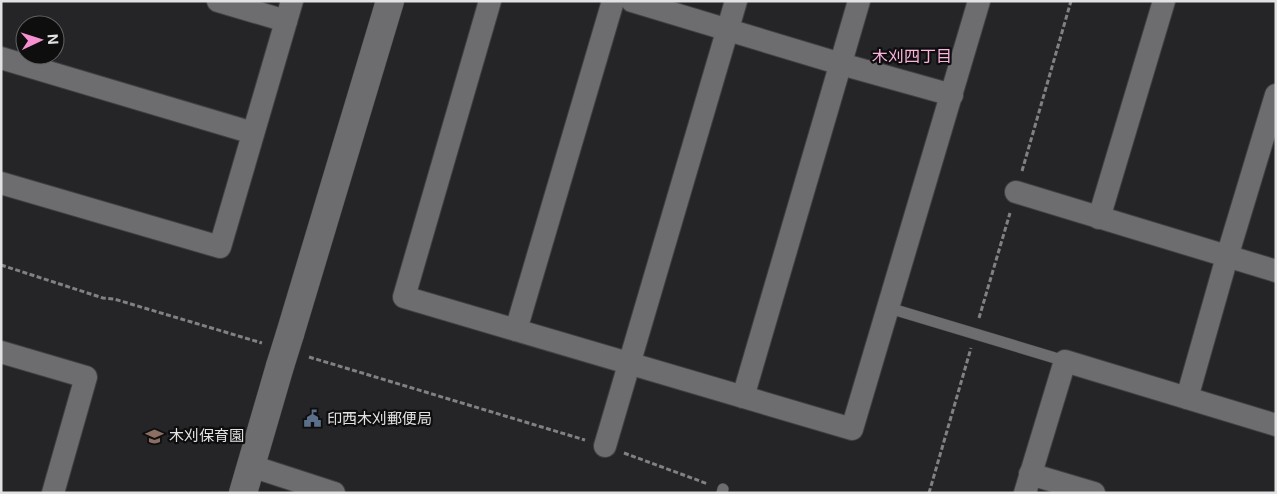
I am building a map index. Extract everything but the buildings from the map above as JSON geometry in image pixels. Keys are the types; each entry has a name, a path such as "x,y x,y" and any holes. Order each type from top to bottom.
{"street":[{"path":"1,182 220,247 289,11 218,1"},
{"path":"243,493 284,350 390,1"},
{"path":"490,1 404,297 852,429 979,1"},
{"path":"516,330 613,1"},
{"path":"632,1 841,64 952,95"},
{"path":"605,446 736,1"},
{"path":"743,397 859,1"},
{"path":"1100,218 1164,1"},
{"path":"1,58 253,133"},
{"path":"1186,398 1276,95"},
{"path":"1016,192 1276,272"},
{"path":"1,352 86,377 53,493"},
{"path":"1094,493 1028,483 1065,361 1276,424"},
{"path":"251,466 334,493"}],"lane":[{"path":"888,308 1065,361"}],"path":[{"path":"929,493 1071,1"},
{"path":"1,265 102,298 114,299 605,446 722,491"}],"place":[{"name":"印西木刈郵便局","path":"313,419"},
{"name":"木刈保育園","path":"155,436"}],"district":[{"name":"木刈四丁目","path":"912,56"}]}
